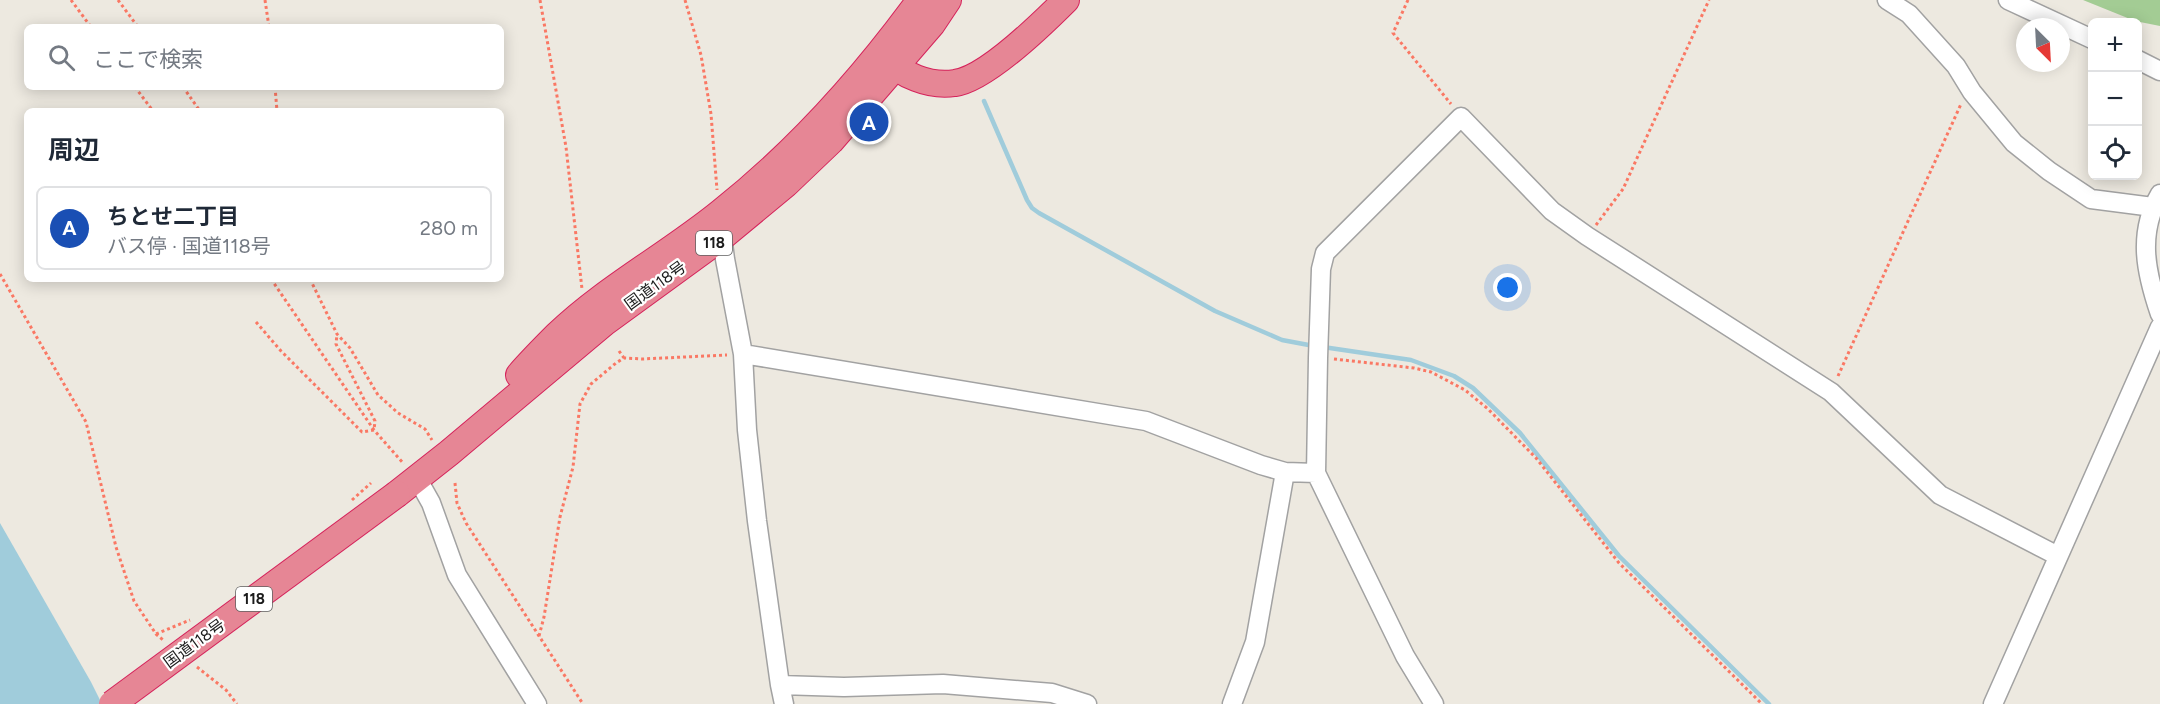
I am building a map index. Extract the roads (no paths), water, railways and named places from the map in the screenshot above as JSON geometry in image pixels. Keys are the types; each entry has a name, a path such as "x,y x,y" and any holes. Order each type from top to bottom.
{"highway":[{"name":"国道118号","path":"887,61 921,0"},
{"name":"国道118号","path":"112,704 412,487 442,448 504,390 557,334 647,264 721,225 809,132 887,61 932,24 948,0"},
{"path":"887,61 909,76 935,83 956,83 969,79 1039,28 1066,0"}],"street":[{"path":"1887,0 1909,14 1956,66 1972,92 2014,143 2049,171 2091,199 2156,200 2146,236 2145,266 2160,314"},
{"path":"2008,0 2088,37"},
{"path":"2142,62 2160,71"},
{"path":"1434,704 1405,656 1316,472 1318,351 1322,269 1325,253 1461,117 1552,211 1587,236 1831,392 1940,495 2058,556"},
{"path":"721,225 744,354 748,442 784,704"},
{"path":"1993,704 2160,327"},
{"path":"744,354 1146,421 1237,457 1285,472 1316,472"},
{"path":"1232,704 1255,642 1285,472"},
{"path":"412,487 431,503 457,574 537,704"},
{"path":"780,685 844,687 943,684 1087,704"}],"water":[{"path":"0,523 91,682 102,704 0,704"}],"waterway":[{"path":"984,101 1032,208 1215,311 1282,340 1314,346"},
{"path":"1323,347 1411,360 1454,376 1473,388 1520,433 1619,556 1769,704"}],"place":[{"name":"ちとせ二丁目","path":"869,122"}]}
